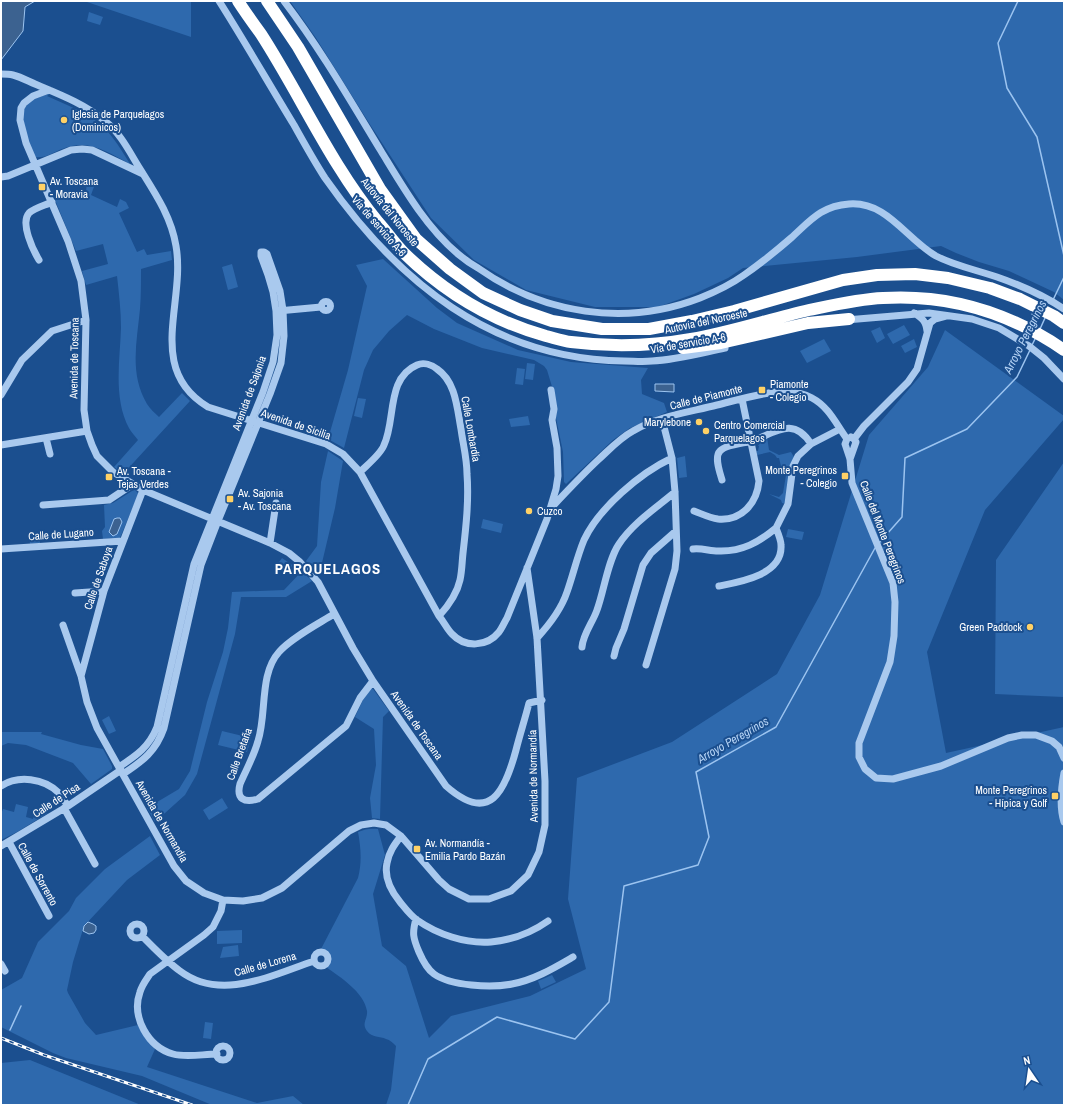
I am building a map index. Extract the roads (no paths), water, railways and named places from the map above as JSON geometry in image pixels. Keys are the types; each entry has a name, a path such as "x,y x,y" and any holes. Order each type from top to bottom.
{"highway":[{"name":"Autovía del Noroeste","path":"238,1 261,34 333,158 362,202 403,252 436,281 474,307 516,327 569,342 617,346 659,344 694,339 809,310 847,303 882,298 921,298 952,302 989,311 1019,323 1064,350"},
{"name":"Autovía del Noroeste","path":"266,1 298,47 380,189 416,239 450,269 484,293 520,310 552,321 602,329 649,329 734,311 844,280 877,275 915,274 948,278 990,288 1020,299 1054,316 1064,323"},
{"path":"569,342 576,348 609,353 666,351 721,343 808,323 849,319"}],"street":[{"name":"Vía de servicio A-6","path":"219,1 325,177 369,234 392,258 431,293 467,317 510,339 559,354 600,360 652,361 695,355 810,326 849,319 929,313 972,319 999,328 1029,346 1044,358 1064,379"},
{"path":"284,1 331,70 399,181 432,228 458,255 495,280 525,295 563,308 600,314 648,312 687,303 721,290 741,277 791,238 813,217 828,208 850,204 868,207 885,214 922,247 937,256 1030,290 1064,309"},
{"name":"Avenida de Sicilia","path":"1,74 12,75 49,90 87,108 105,121 121,138 163,207 171,224 178,259 172,352 180,381 189,392 198,401 208,407 326,444 343,454 360,472 439,616 452,635 473,645 483,643 492,638 499,632 507,618 550,510 558,476 557,448 552,420 554,409 551,390"},
{"name":"Avenida de Toscana","path":"49,90 28,99 24,103 20,113 20,120 26,143 68,241 79,274 86,320 84,410 87,431 97,456 113,472 143,490 270,543 289,553 300,562 310,573 324,594 373,682 446,786 459,797 470,802 481,802 489,801 497,796 510,773 529,703 542,700"},
{"path":"1,177 8,176 71,150 82,149 92,150 143,174"},
{"path":"40,260 36,254 27,230 25,223 26,218 30,212 52,202"},
{"name":"Avenida de Sajonia","path":"121,770 145,758 153,750 160,739 164,728 201,565 215,520 254,422 273,362 280,310 280,291 275,273 267,254 262,252 261,256 280,310"},
{"path":"280,310 321,307"},
{"path":"914,313 926,324 927,333"},
{"path":"850,443 864,426 908,382 917,369 930,323 935,319 950,315"},
{"path":"1,395 22,360 52,331 86,320"},
{"name":"Calle Lombardía","path":"360,472 384,448 389,434 395,394 400,380 408,371 419,364 431,365 443,373 452,386 456,402 467,481 466,527 460,579 456,592 448,606 439,616"},
{"name":"Calle de Piamonte","path":"550,510 572,484 623,437 648,423 742,399 776,392 791,392 812,398 823,406 832,416 850,443"},
{"path":"694,511 718,519 738,516 753,503 758,492 759,481 752,441 742,399"},
{"path":"646,665 675,569 677,551 672,458 662,419"},
{"path":"722,480 717,459 720,451 724,448 752,441 773,431 785,429 796,430 805,435 811,444"},
{"path":"693,549 700,548 716,551 731,551 740,549 760,540 776,528 788,504 793,466 798,456 811,444 840,429"},
{"path":"1,445 87,431"},
{"path":"46,438 50,454"},
{"name":"Calle del Monte Peregrinos","path":"850,443 852,483 892,583 895,602 894,636 890,662 859,743 859,757 865,769 876,778 893,779 941,766 1008,738 1022,735 1036,735 1052,741 1059,747 1064,758"},
{"path":"537,638 551,622 564,599 584,541 593,524 604,509 643,474 672,458"},
{"path":"43,505 109,500 133,484"},
{"name":"Calle de Piamonte","path":"556,489 572,484"},
{"name":"Calle de Saboya","path":"81,676 104,591 143,490"},
{"path":"582,647 582,640 597,610 618,544 637,523 675,492"},
{"path":"270,543 276,503"},
{"path":"719,586 758,576 768,570 776,562 780,553 781,545 776,528"},
{"path":"614,656 624,629 643,565 650,553 676,531"},
{"name":"Calle de Lugano","path":"1,549 123,541"},
{"name":"Avenida de Normandía","path":"121,770 174,866 186,881 204,893 223,900 243,901 262,898 282,888 349,831 361,825 374,823 386,825 401,836 433,874 449,889 469,899 489,899 512,891 528,875 539,852 545,825 542,700 537,638 527,568"},
{"path":"75,592 104,591"},
{"name":"Calle Bretaña","path":"334,614 288,644 278,652 272,662 267,676 263,719 258,741 240,784 238,790 239,796 244,800 250,801 258,799 346,726 360,698 373,682"},
{"name":"Calle de Saboya","path":"63,625 81,676 87,702 98,728 121,770"},
{"name":"Calle de Pisa","path":"1,846 66,807 121,770"},
{"path":"1064,774 1060,801 1064,822"},
{"path":"1,786 19,780 33,780 48,784 58,793 95,864"},
{"path":"401,836 391,849 386,864 386,876 390,888 396,898 416,919 453,938 491,942 526,934 548,921"},
{"name":"Calle de Sorrento","path":"9,842 49,916"},
{"path":"217,1054 186,1056 173,1054 163,1050 153,1043 146,1034 140,1023 138,1014 139,994 144,982 150,974 204,935 212,927 220,911 223,900"},
{"path":"416,919 413,932 421,957 429,970 435,975 453,982 487,986 512,984 535,978 573,957"},
{"name":"Calle de Lorena","path":"142,936 167,961 181,972 209,984 222,986 247,983 314,961"}],"waterway":[{"name":"Arroyo Peregrinos","path":"1018,1 998,43 1007,88 1037,137 1064,256"},
{"name":"Arroyo Peregrinos","path":"1053,300 1064,277"},
{"name":"Arroyo Peregrinos","path":"1040,329 1045,318"},
{"name":"Arroyo Peregrinos","path":"1032,345 1036,337"},
{"name":"Arroyo Peregrinos","path":"879,543 902,517 905,458 967,429 1017,377 1030,350"},
{"name":"Arroyo Peregrinos","path":"408,1105 428,1059 497,1017 575,1039 609,1002 624,886 698,865 709,837 696,772 776,727 875,548"},
{"path":"10,1030 21,1006"}],"railway":[{"path":"1,1038 44,1055 192,1105"}],"place":[{"name":"Iglesia de Parquelagos (Dominicos)","path":"64,120"},
{"name":"Av. Toscana - Moravia","path":"42,187"},
{"name":"Piamonte - Colegio","path":"762,390"},
{"name":"Marylebone","path":"699,422"},
{"name":"Centro Comercial Parquelagos","path":"706,431"},
{"name":"Monte Peregrinos - Colegio","path":"845,476"},
{"name":"Av. Toscana - Tejas Verdes","path":"109,477"},
{"name":"Av. Sajonia - Av. Toscana","path":"230,499"},
{"name":"Cuzco","path":"529,511"},
{"name":"Green Paddock","path":"1030,627"},
{"name":"Monte Peregrinos - Hípica y Golf","path":"1055,796"},
{"name":"Av. Normandía - Emilia Pardo Bazán","path":"417,849"}],"district":[{"name":"PARQUELAGOS","path":"328,568"}]}
